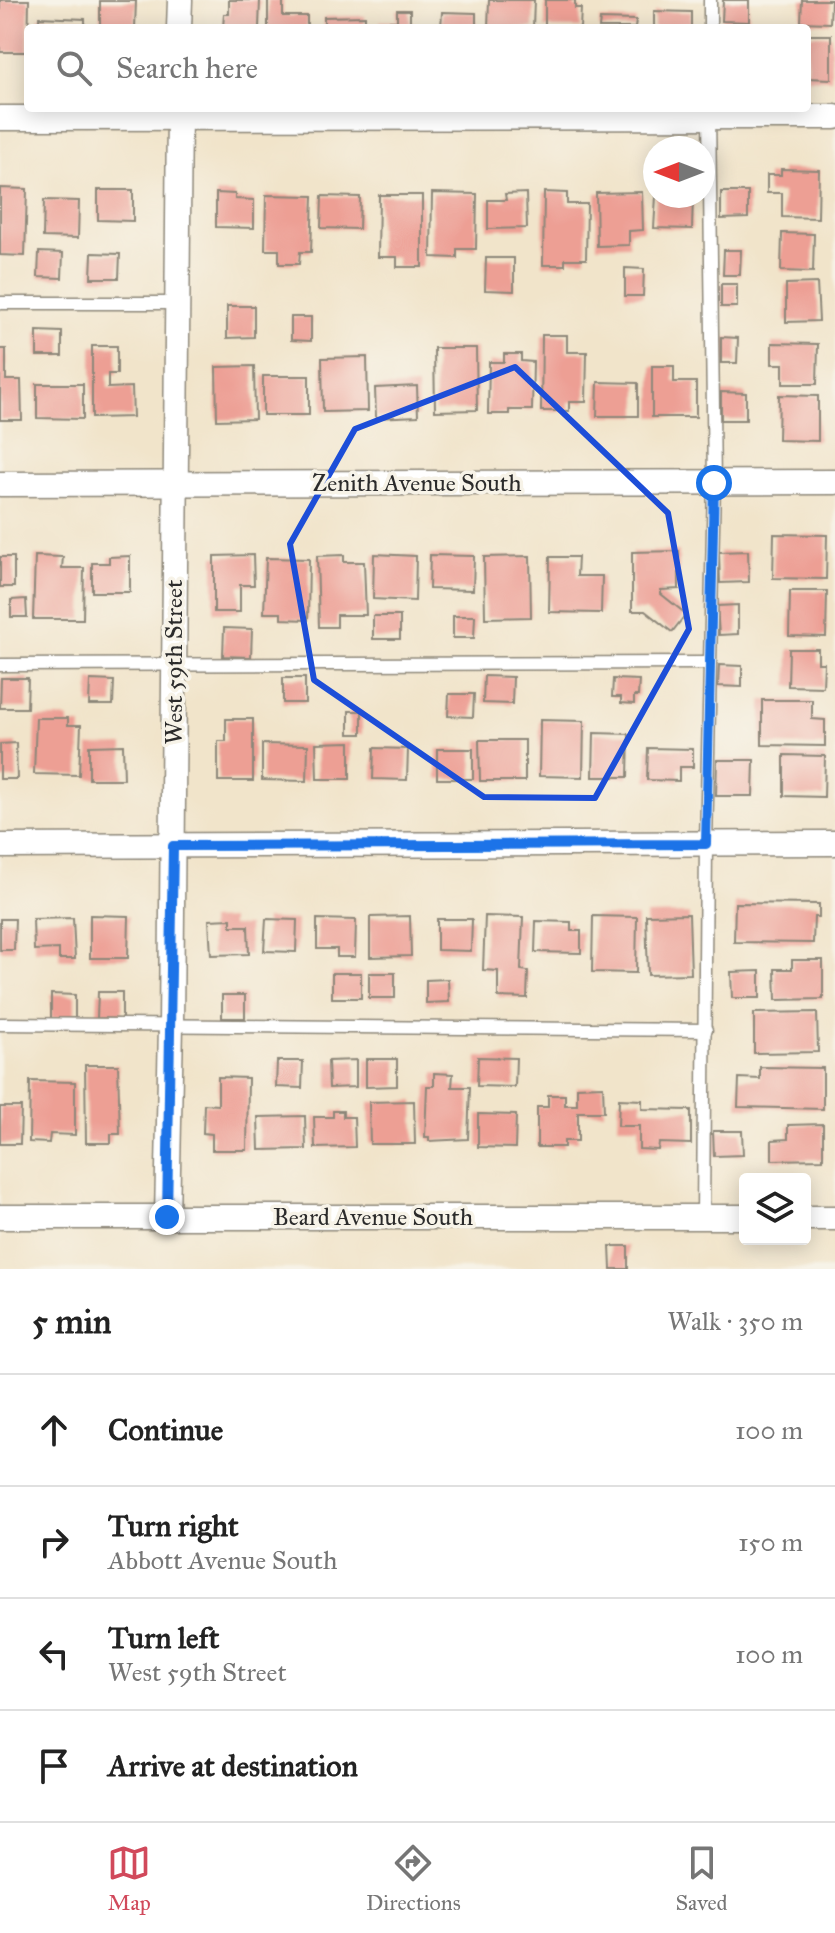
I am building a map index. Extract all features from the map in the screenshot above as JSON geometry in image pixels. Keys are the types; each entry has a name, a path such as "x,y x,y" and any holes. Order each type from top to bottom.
{"street":[{"path":"179,24 180,0"},
{"path":"0,118 179,113 709,112 835,117"},
{"name":"West 59th Street","path":"167,1217 179,113"},
{"name":"Zenith Avenue South","path":"0,484 835,482"},
{"path":"0,846 835,843"},
{"name":"Beard Avenue South","path":"0,1217 739,1217"},
{"path":"811,1218 835,1218"}],"lane":[{"path":"710,0 710,24"},
{"path":"703,1217 706,844 714,483 709,112"},
{"path":"0,303 177,303"},
{"path":"0,665 710,663"},
{"path":"0,1024 706,1030"}],"highlighted area":[{"path":"515,367 668,513 689,629 595,798 484,797 314,680 290,544 355,429"}],"building":[{"path":"0,0 29,0 29,24 24,24 24,52 0,52"},
{"path":"229,0 260,0 259,24 223,24 224,14 229,14"},
{"path":"268,0 283,0 283,16 307,16 307,24 268,24"},
{"path":"489,0 534,0 533,24 488,24"},
{"path":"545,0 575,0 575,8 581,8 580,24 545,24"},
{"path":"723,0 749,0 749,22 722,21"},
{"path":"802,0 831,0 830,23 801,22"},
{"path":"100,1 136,1 135,24 100,24"},
{"path":"397,10 410,10 410,23 418,24 380,24 380,21 397,21"},
{"path":"654,11 691,12 691,24 654,24"},
{"path":"442,12 476,13 476,24 441,24"},
{"path":"365,16 365,24 324,24 324,17"},
{"path":"39,17 85,19 85,24 39,24"},
{"path":"600,19 636,20 636,24 599,24"},
{"path":"811,35 831,35 831,79 811,78"},
{"path":"781,169 819,170 818,218 782,217 782,193 767,193 767,175 781,175"},
{"path":"0,188 27,189 25,256 0,255"},
{"path":"98,190 133,190 133,221 98,220"},
{"path":"544,192 567,193 567,204 587,204 586,259 565,259 565,265 543,265"},
{"path":"642,192 643,230 629,231 629,245 597,246 596,193"},
{"path":"721,192 748,192 748,218 721,219"},
{"path":"216,193 235,194 235,199 254,200 254,228 216,227"},
{"path":"432,193 477,194 476,249 457,249 457,258 431,257"},
{"path":"526,193 527,228 488,229 488,200 506,200 505,194"},
{"path":"266,195 313,196 311,252 300,252 299,264 279,264 279,250 265,250"},
{"path":"379,195 422,195 422,267 397,267 397,257 378,257"},
{"path":"322,196 360,197 359,229 321,228"},
{"path":"44,200 79,201 78,238 43,237"},
{"path":"655,208 693,208 692,229 654,228"},
{"path":"782,233 814,234 813,272 781,271"},
{"path":"724,250 741,250 740,275 723,275"},
{"path":"39,252 63,253 62,278 38,277"},
{"path":"92,253 120,254 119,278 91,278"},
{"path":"486,258 514,258 514,291 485,290"},
{"path":"625,268 644,269 643,296 625,296"},
{"path":"817,283 819,321 786,322 786,284"},
{"path":"721,284 737,284 737,307 721,307"},
{"path":"227,306 254,306 254,337 227,338"},
{"path":"291,317 311,317 311,341 291,340"},
{"path":"37,331 62,332 62,356 37,356"},
{"path":"542,335 567,335 567,352 587,352 586,402 569,402 569,411 541,411"},
{"path":"721,337 738,338 737,363 721,363"},
{"path":"772,343 818,344 817,384 783,384 783,364 772,364"},
{"path":"92,346 117,346 117,374 108,374 108,388 132,387 133,417 92,418"},
{"path":"434,348 476,348 477,410 435,411"},
{"path":"0,349 6,349 6,380 21,380 22,420 0,420"},
{"path":"504,354 521,354 521,361 533,362 532,410 488,414 489,362 504,362"},
{"path":"367,357 368,411 323,412 322,358"},
{"path":"254,366 255,419 217,420 216,367"},
{"path":"652,366 674,366 674,382 696,382 696,417 652,417"},
{"path":"263,376 309,376 309,415 263,415"},
{"path":"598,382 638,383 638,416 597,416"},
{"path":"37,384 83,384 83,419 37,418"},
{"path":"417,386 418,416 376,418 375,388"},
{"path":"721,392 746,393 746,420 721,420"},
{"path":"779,395 818,396 818,441 778,440"},
{"path":"774,534 827,535 826,579 773,578"},
{"path":"679,551 679,589 661,590 661,594 686,614 672,632 645,611 632,611 632,552"},
{"path":"748,551 749,582 720,583 719,552"},
{"path":"374,554 416,556 415,601 373,599"},
{"path":"253,555 254,585 240,585 240,612 214,612 214,556"},
{"path":"344,555 344,562 364,562 366,615 337,615 337,627 319,627 317,556"},
{"path":"430,555 474,556 473,590 429,589"},
{"path":"35,556 63,557 62,568 84,568 83,619 33,619"},
{"path":"130,556 130,592 92,592 92,563 109,563 109,557"},
{"path":"530,556 531,617 485,618 484,557"},
{"path":"0,557 14,557 14,587 0,587"},
{"path":"550,557 578,557 577,576 602,576 601,613 549,612"},
{"path":"266,558 309,559 308,620 281,619 281,613 264,613"},
{"path":"790,591 827,591 826,637 789,636"},
{"path":"26,599 27,617 11,617 11,600"},
{"path":"738,605 738,634 719,635 717,606"},
{"path":"373,616 400,616 400,639 373,639"},
{"path":"453,616 475,616 474,638 453,638"},
{"path":"224,628 252,629 251,657 223,656"},
{"path":"789,649 818,649 818,663 824,663 823,687 788,686"},
{"path":"719,665 742,666 742,687 718,686"},
{"path":"484,676 513,677 512,704 483,703"},
{"path":"1,678 28,678 27,708 0,708"},
{"path":"283,678 305,678 305,703 283,703"},
{"path":"613,679 639,680 634,704 621,703 621,697 612,697"},
{"path":"90,680 114,681 113,705 89,705"},
{"path":"449,694 474,694 473,717 448,716"},
{"path":"762,700 812,700 812,719 825,720 825,746 762,745"},
{"path":"349,711 362,711 362,734 349,734"},
{"path":"36,718 68,718 68,725 81,725 79,775 34,774"},
{"path":"226,719 253,719 253,781 218,781 218,741 226,741"},
{"path":"540,720 584,721 583,777 539,776"},
{"path":"594,733 629,734 628,777 593,777"},
{"path":"479,740 525,740 525,781 480,781"},
{"path":"350,742 350,779 317,779 316,743"},
{"path":"16,743 17,779 0,779 0,744"},
{"path":"262,744 308,745 307,781 262,780"},
{"path":"123,745 124,779 89,779 89,746"},
{"path":"374,748 408,749 407,780 373,779"},
{"path":"648,748 693,749 693,767 679,767 679,781 647,780"},
{"path":"437,749 473,749 473,779 437,779"},
{"path":"784,755 825,756 824,797 784,796"},
{"path":"717,760 754,760 753,796 716,796"},
{"path":"735,903 819,904 819,917 814,917 813,943 734,942"},
{"path":"689,914 691,974 648,975 646,915"},
{"path":"90,915 129,916 128,958 90,958"},
{"path":"410,916 411,956 370,957 370,917"},
{"path":"485,916 523,917 521,970 528,971 527,998 498,997 498,971 483,970"},
{"path":"593,916 637,917 636,973 592,972"},
{"path":"73,918 75,959 59,959 59,949 34,950 33,919"},
{"path":"0,919 15,919 14,950 0,950"},
{"path":"231,919 231,926 248,926 249,954 211,955 209,920"},
{"path":"266,919 297,920 296,952 264,951"},
{"path":"317,919 356,920 355,957 337,957 337,949 317,949"},
{"path":"437,919 472,919 471,951 437,950"},
{"path":"536,921 571,922 571,931 581,931 581,953 535,952"},
{"path":"792,960 823,960 823,999 776,1000 775,969 792,969"},
{"path":"760,971 760,998 732,998 731,972"},
{"path":"332,973 361,973 361,998 332,998"},
{"path":"369,973 395,973 395,998 369,998"},
{"path":"448,979 449,1002 426,1003 426,980"},
{"path":"98,992 122,992 122,1019 97,1018"},
{"path":"51,994 75,995 75,1018 51,1018"},
{"path":"222,995 245,995 245,1018 222,1018"},
{"path":"817,1012 818,1052 754,1053 754,1013"},
{"path":"478,1057 516,1058 515,1087 477,1086"},
{"path":"366,1059 397,1059 397,1086 366,1087"},
{"path":"356,1060 356,1087 329,1088 328,1061"},
{"path":"277,1061 303,1061 302,1088 276,1087"},
{"path":"85,1065 118,1065 120,1134 111,1134 111,1143 86,1143"},
{"path":"760,1067 823,1068 823,1109 738,1107 739,1078 760,1079"},
{"path":"434,1073 453,1074 452,1087 470,1087 468,1139 429,1141 429,1137 425,1137 427,1086 434,1086"},
{"path":"218,1077 248,1078 247,1150 212,1150 212,1134 203,1133 204,1104 218,1105"},
{"path":"30,1081 75,1082 75,1135 50,1134 49,1143 29,1142"},
{"path":"603,1086 604,1112 578,1112 578,1141 564,1141 564,1147 537,1147 537,1107 548,1107 548,1095 565,1095 565,1105 577,1105 577,1087"},
{"path":"619,1099 642,1100 642,1109 691,1110 691,1144 659,1143 658,1150 639,1149 639,1126 618,1126"},
{"path":"414,1101 415,1144 370,1144 369,1102"},
{"path":"0,1107 21,1107 20,1144 0,1144"},
{"path":"333,1111 343,1111 343,1117 354,1117 355,1147 315,1148 314,1117 333,1117"},
{"path":"478,1114 516,1115 515,1148 478,1147"},
{"path":"305,1116 306,1149 259,1150 258,1117"},
{"path":"823,1124 823,1159 772,1160 772,1140 788,1139 788,1125"},
{"path":"713,1131 742,1131 743,1155 714,1156"},
{"path":"610,1246 628,1246 628,1269 611,1269"}],"route":[{"path":"167,1217 173,846 706,844 714,483"}]}
